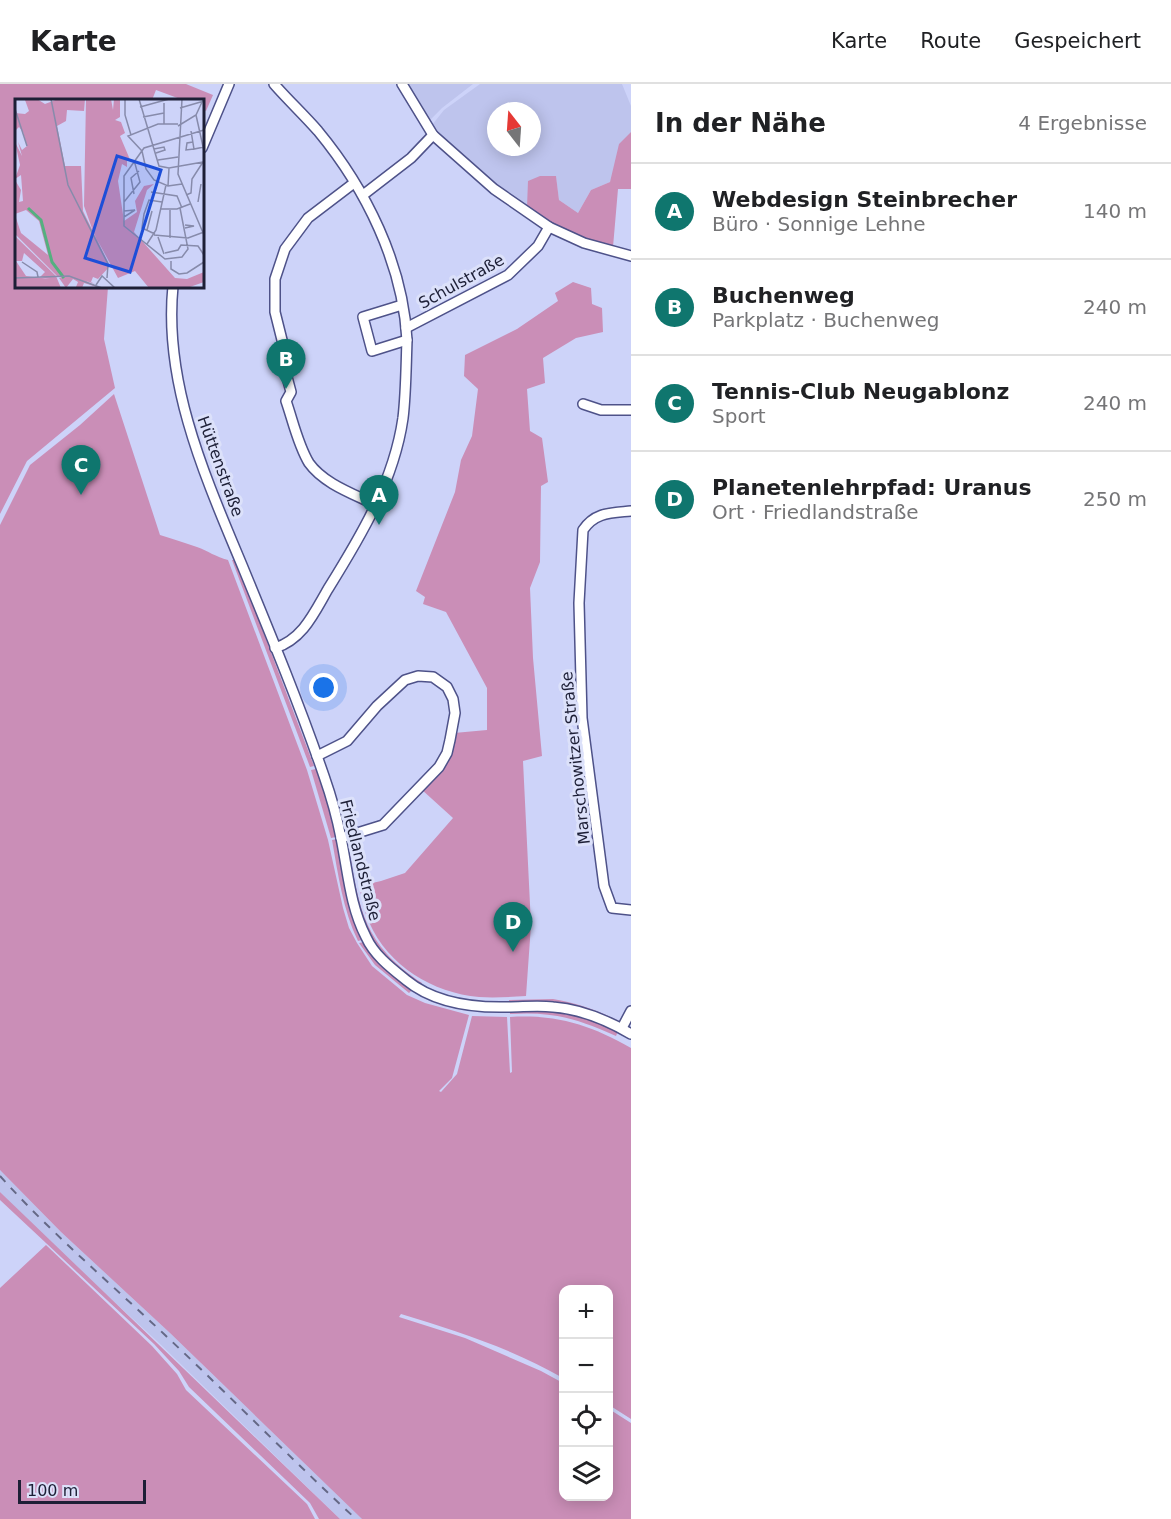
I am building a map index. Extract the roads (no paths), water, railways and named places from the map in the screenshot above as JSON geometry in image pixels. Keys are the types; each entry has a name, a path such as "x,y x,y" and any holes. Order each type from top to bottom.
{"street":[{"path":"204,143 230,84"},
{"path":"274,84 318,131 363,195 394,268 406,328 402,418 393,459 376,505 357,543 308,624 297,637 275,648"},
{"path":"402,84 433,135 494,189 549,227 584,243 631,256"},
{"path":"363,195 411,158 433,135"},
{"path":"354,183 308,218 285,249 275,279 275,312 289,368 287,377 291,392 286,401 309,463 333,484 376,505"},
{"name":"Schulstraße","path":"406,328 508,275 538,246 549,227"},
{"name":"Hüttenstraße","path":"173,288 172,331 182,400 198,452 275,648"},
{"path":"402,305 363,317 372,351 406,340"},
{"path":"583,404 601,410 631,410"},
{"name":"Marschowitzer Straße","path":"631,511 602,514 589,522 583,530 579,613 582,718 604,886 612,908 631,910"},
{"name":"Friedlandstraße","path":"275,648 328,788 341,837 354,905 367,940 378,956 418,989 438,998 472,1006 535,1006 566,1009 586,1013 631,1034"},
{"path":"317,756 347,741 377,706 405,680 418,676 433,677 447,687 453,699 456,713 447,753 439,767 383,825 341,837"},
{"path":"622,1029 631,1011"}],"railway":[{"path":"0,1176 60,1237 356,1519"}],"place":[{"name":"Buchenweg","path":"286,389"},
{"name":"Tennis-Club Neugablonz","path":"81,495"},
{"name":"Webdesign Steinbrecher","path":"379,525"},
{"name":"Planetenlehrpfad: Uranus","path":"513,952"}]}
